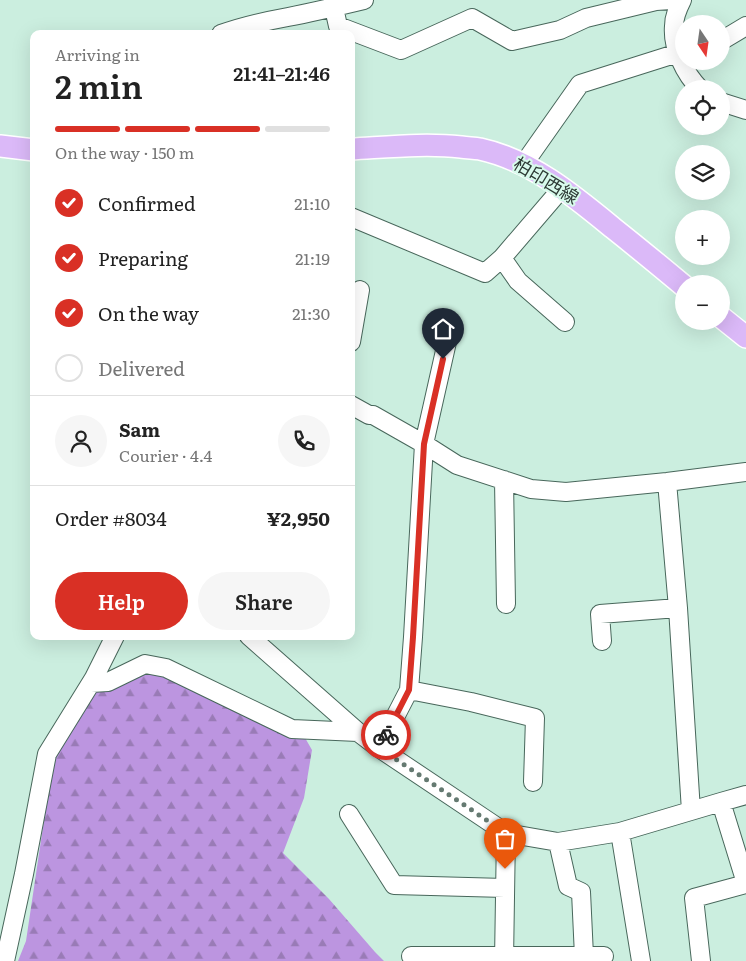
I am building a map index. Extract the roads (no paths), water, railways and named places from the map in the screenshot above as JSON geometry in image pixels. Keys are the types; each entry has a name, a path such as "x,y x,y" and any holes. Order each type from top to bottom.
{"main road":[{"name":"柏印西線","path":"355,148 424,145 454,146 480,149 524,164 562,188 675,279"},
{"path":"0,146 30,150"},
{"path":"730,324 746,337"}],"street":[{"path":"232,30 364,0"},
{"path":"355,32 401,50 472,18 512,41 560,30 586,18 656,1 671,0"},
{"path":"676,15 682,0"},
{"path":"334,8 338,26 348,30"},
{"path":"675,19 673,27 675,34"},
{"path":"730,36 746,26"},
{"path":"524,164 580,84 675,62"},
{"path":"730,105 745,109"},
{"path":"355,219 484,274 502,258 562,188"},
{"path":"502,258 518,281 565,322"},
{"path":"355,319 360,290"},
{"path":"379,748 409,690 424,444 447,342"},
{"path":"355,407 373,415 457,465 531,489 566,492 746,472"},
{"path":"504,480 506,604"},
{"path":"667,482 678,608 691,811"},
{"path":"602,642 600,614 678,608"},
{"path":"5,961 47,754 91,682 113,640"},
{"path":"254,640 358,732 506,833 558,842 620,832 746,795"},
{"path":"91,682 108,682 145,664 166,668 292,728 358,732"},
{"path":"409,690 471,702 535,718 533,782"},
{"path":"701,961 694,898 746,883 721,802"},
{"path":"349,814 394,885 505,888"},
{"path":"620,832 641,961"},
{"path":"504,958 506,833"},
{"path":"558,842 568,886 581,892 584,956"},
{"path":"411,956 504,958 604,956"}]}
